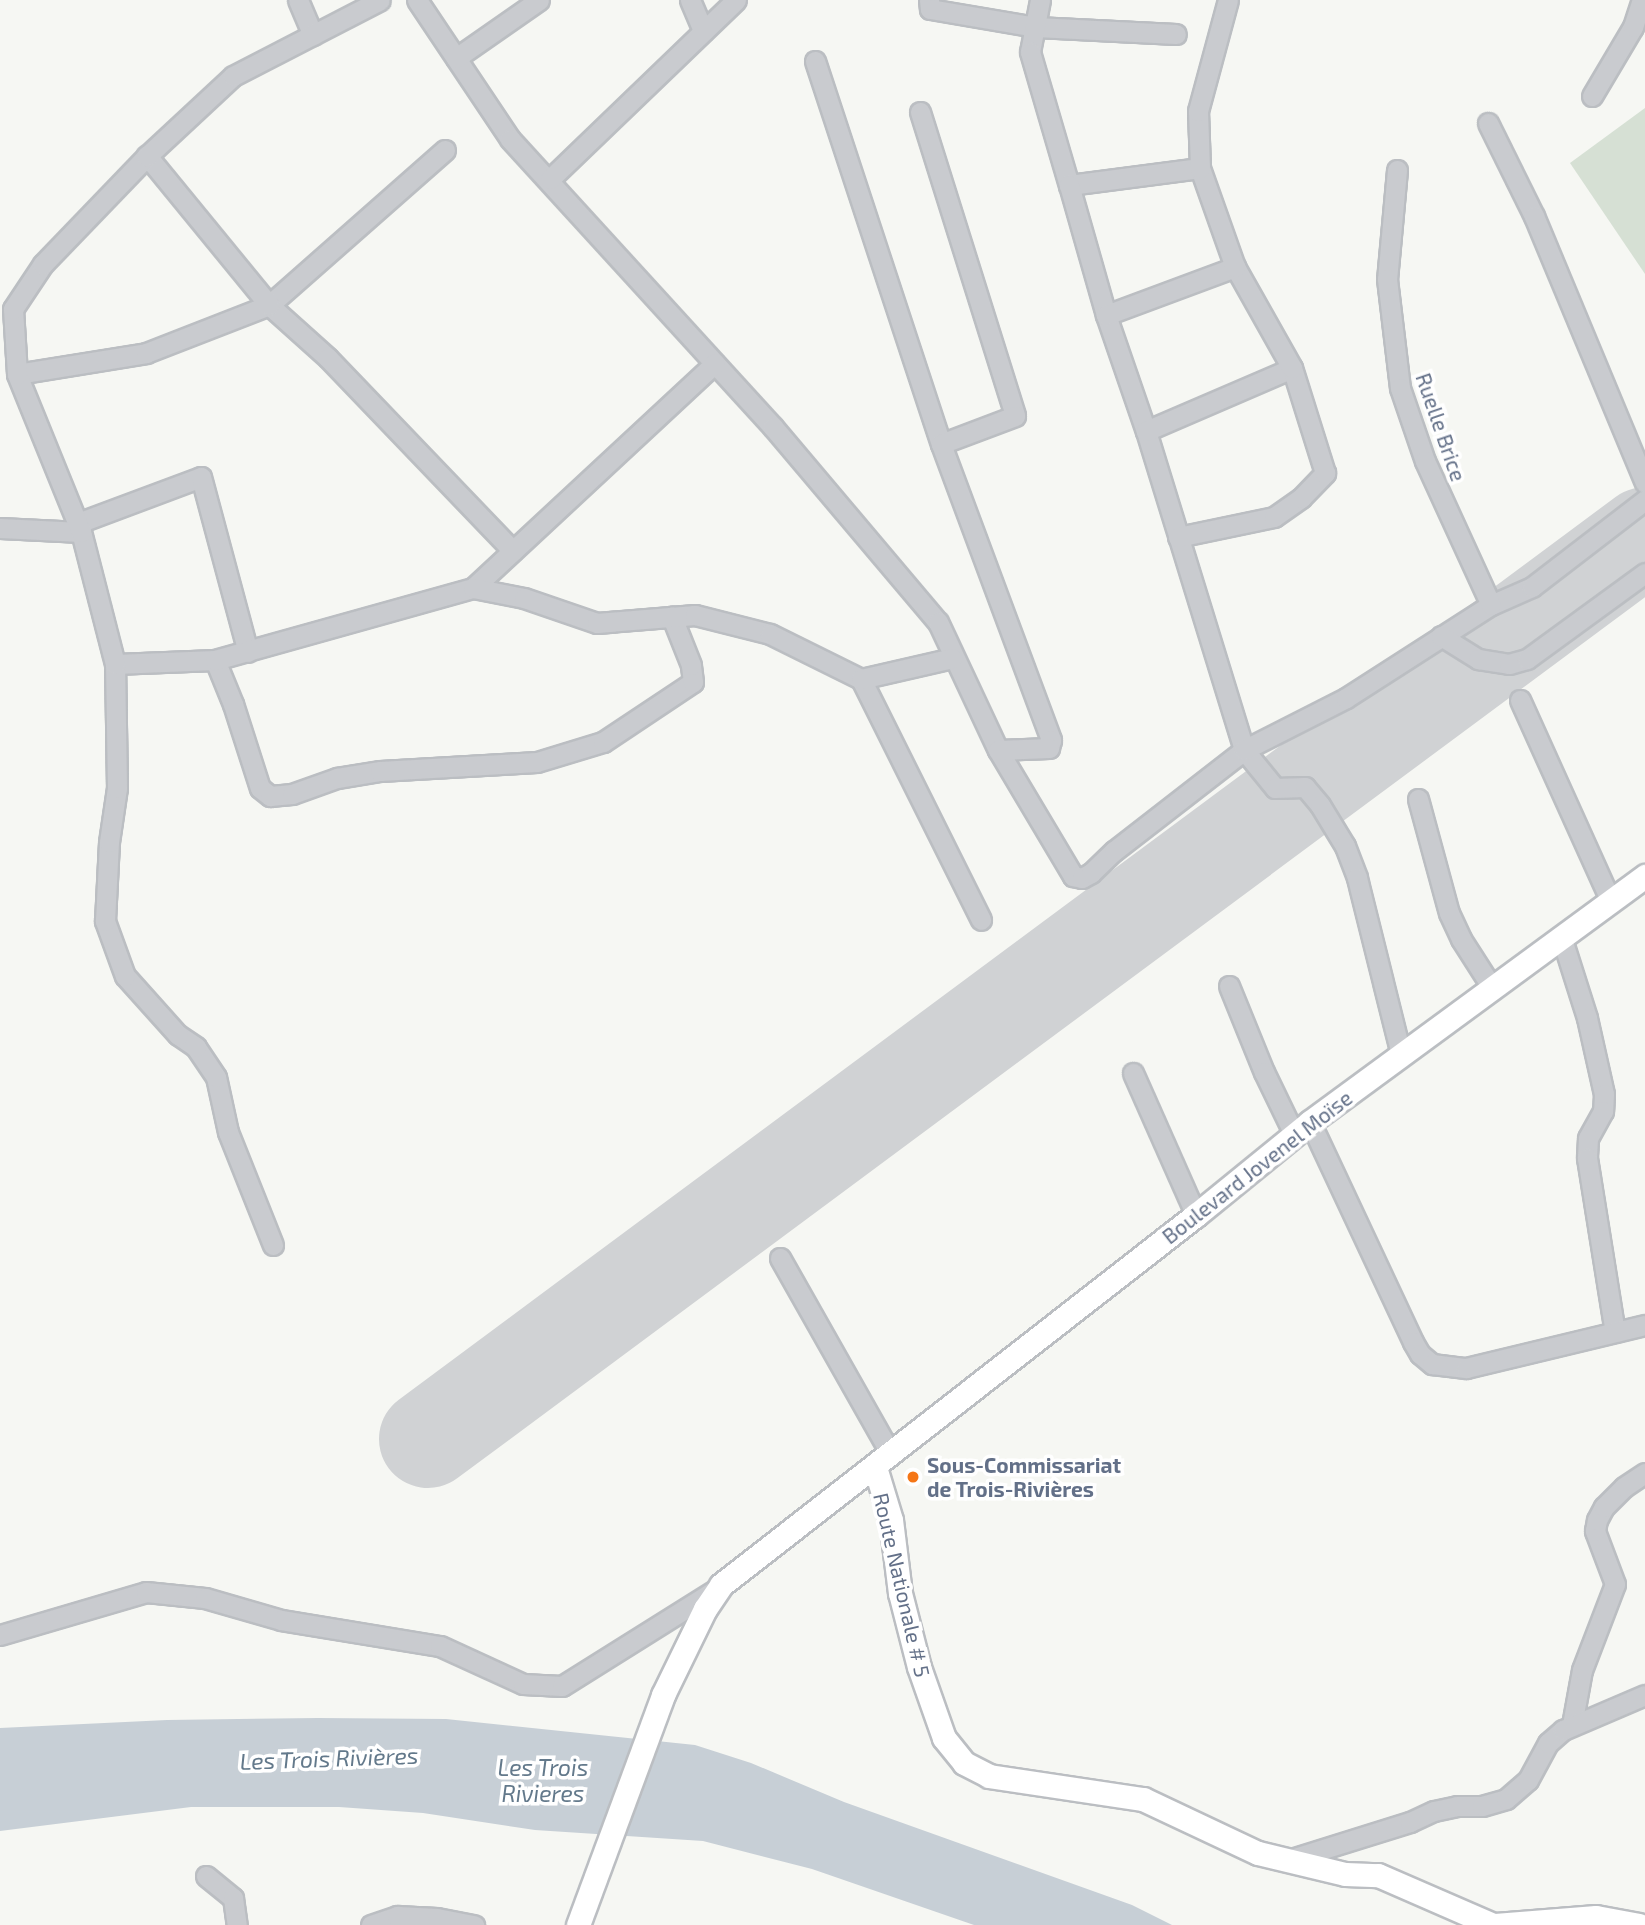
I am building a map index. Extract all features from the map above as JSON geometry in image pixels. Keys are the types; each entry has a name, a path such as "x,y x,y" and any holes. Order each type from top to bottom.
{"main road":[{"name":"Boulevard Jovenel Moïse","path":"578,1925 663,1695 705,1609 721,1586 1196,1215 1302,1128 1644,878"},
{"name":"Route Nationale # 5","path":"883,1461 900,1593 919,1667 944,1738 964,1763 989,1776 1143,1799 1258,1853 1345,1874 1378,1875 1494,1925 1596,1917 1639,1925"}],"street":[{"path":"298,0 313,35"},
{"path":"273,1245 228,1132 216,1077 196,1047 178,1035 125,976 105,921 108,842 117,788 115,664 80,527 17,374 13,309 43,264 147,156 233,76 380,0"},
{"path":"417,0 510,139 550,179 715,363 938,622 998,750 1073,876 1082,878 1091,873 1114,850 1244,750 1346,698 1491,605 1532,587 1645,500"},
{"path":"457,58 538,0"},
{"path":"690,0 703,31"},
{"path":"550,179 736,0"},
{"path":"929,0 930,9 1036,27 1176,34"},
{"path":"1040,0 1030,52 1106,315 1146,431 1244,750 1275,788 1305,787 1320,805 1345,846 1357,878 1401,1055"},
{"path":"1178,537 1273,517 1301,498 1325,472 1292,368 1235,267 1200,168 1198,111 1228,0"},
{"path":"1592,96 1633,27 1642,0"},
{"path":"815,61 941,444 1051,740 1049,748 998,750"},
{"path":"920,112 1016,416 941,444"},
{"path":"1488,123 1534,216 1645,483"},
{"path":"17,374 146,353 269,305 445,150"},
{"path":"147,156 269,305 328,358 513,551"},
{"path":"1069,185 1200,168"},
{"name":"Ruelle Brice","path":"1397,170 1387,279 1400,388 1425,461 1491,605"},
{"path":"1106,315 1235,267"},
{"path":"473,588 715,363"},
{"path":"1146,431 1292,368"},
{"path":"0,528 80,527 201,477 247,652"},
{"path":"1441,636 1478,659 1509,664 1527,659 1645,573"},
{"path":"115,664 215,660 473,588 524,598 597,623 695,615 770,634 861,679 981,920"},
{"path":"215,660 233,704 260,788 270,796 292,794 337,778 380,771 537,762 603,741 693,682 691,665 672,617"},
{"path":"861,679 953,658"},
{"path":"1520,700 1611,902"},
{"path":"1418,799 1449,913 1461,939 1493,989"},
{"path":"1562,939 1587,1018 1604,1094 1603,1111 1588,1138 1587,1158 1615,1332"},
{"path":"1230,986 1264,1072 1302,1128 1413,1342 1420,1354 1432,1364 1466,1368 1645,1325"},
{"path":"1133,1073 1196,1215"},
{"path":"780,1258 883,1461"},
{"path":"1572,1725 1581,1670 1615,1584 1595,1531 1597,1520 1604,1507 1624,1486 1645,1473"},
{"path":"0,1635 146,1592 205,1598 281,1620 440,1646 523,1684 562,1686 721,1586"},
{"path":"1288,1860 1410,1822 1434,1811 1457,1806 1482,1806 1506,1799 1528,1780 1548,1744 1572,1725 1645,1695"},
{"path":"206,1876 233,1898 237,1925"},
{"path":"371,1925 397,1916 437,1918 474,1925"}],"shaded area":[{"path":"1645,108 1645,274 1570,163"}],"water":[{"name":"Les Trois Rivieres","path":"446,1719 695,1745 751,1763 844,1802 1132,1905 1172,1925 974,1925 812,1869 703,1841 535,1830 423,1813 339,1807 191,1807 0,1831 0,1728 167,1720"}],"runway":[{"path":"428,1439 1645,536"}],"place":[{"name":"Sous-Commissariat de Trois-Rivières","path":"913,1477"}],"water label":[{"name":"Les Trois Rivières","path":"329,1758"}]}
